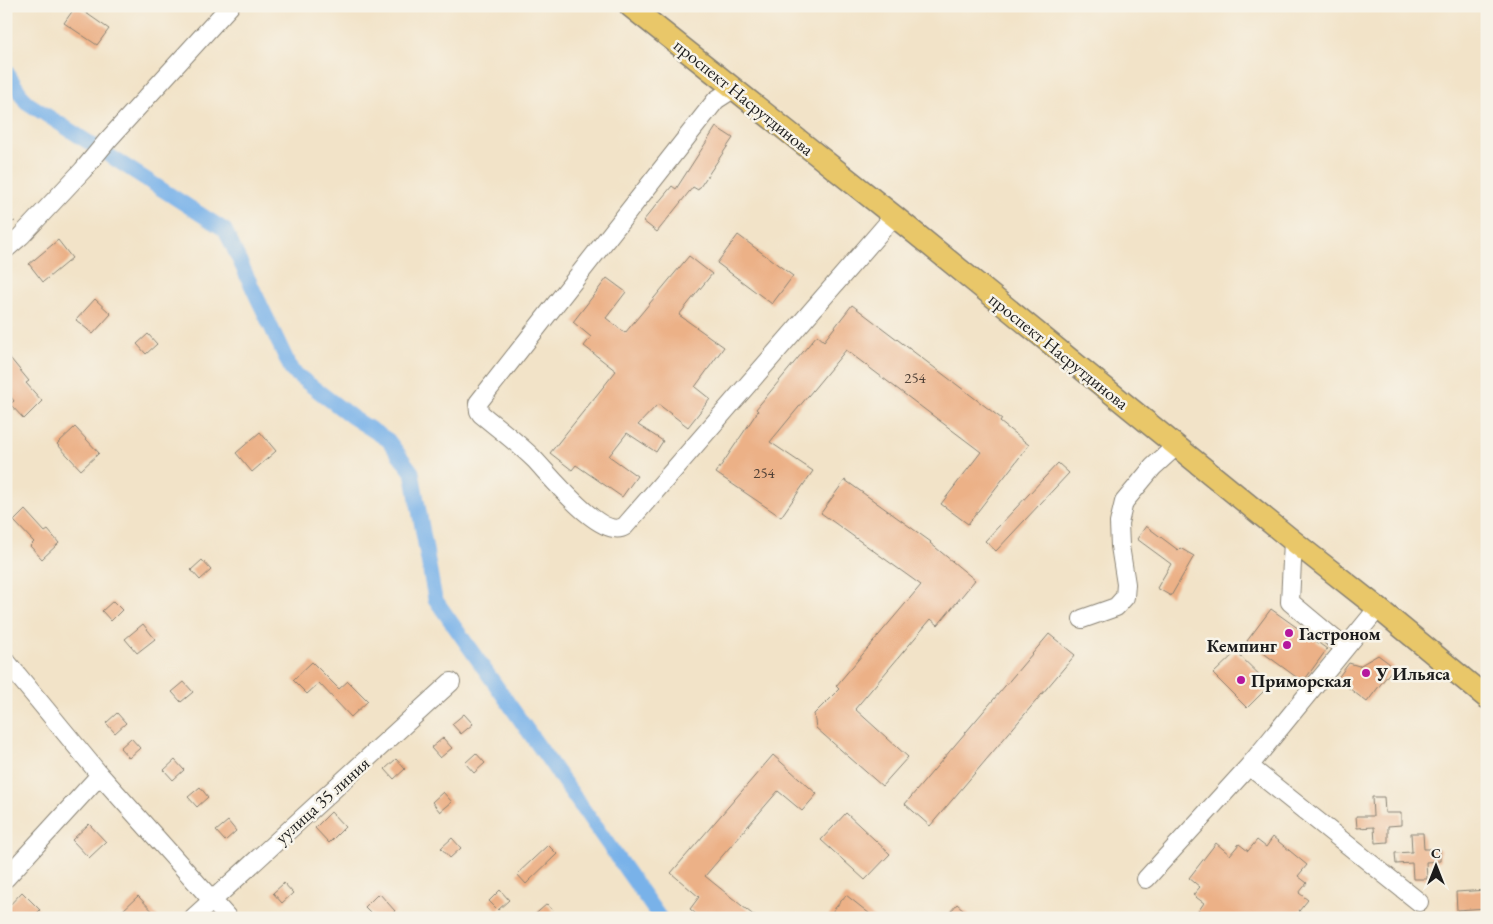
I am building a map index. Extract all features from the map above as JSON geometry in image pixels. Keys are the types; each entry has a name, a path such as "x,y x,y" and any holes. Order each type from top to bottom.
{"main road":[{"name":"проспект Насрутдинова","path":"630,6 894,216 1487,698"}],"street":[{"path":"6,249 21,236 83,170 107,140 230,6"},
{"path":"733,89 716,100 478,403 479,411 533,458 563,493 577,506 593,518 612,528 619,529 625,526 894,216"},
{"path":"1082,619 1116,606 1125,597 1126,584 1120,546 1119,523 1124,502 1153,468 1176,446"},
{"path":"1293,541 1290,602 1340,654"},
{"path":"1146,879 1249,766 1378,608"},
{"path":"6,661 100,775 228,918"},
{"name":"уулица 35 линия","path":"193,918 451,682"},
{"path":"1249,766 1419,902"},
{"path":"6,878 100,775"}],"building":[{"path":"76,6 109,29 97,45 64,23"},
{"path":"716,127 733,138 698,190 693,187 657,232 643,221 672,186 676,189"},
{"path":"738,235 793,276 772,304 717,263"},
{"path":"58,240 72,258 43,282 29,264"},
{"path":"689,256 712,274 679,315 724,347 695,387 710,399 688,427 658,404 638,425 663,441 656,452 627,433 609,456 637,476 622,497 576,465 572,470 550,453 616,371 584,346 591,337 573,322 607,278 626,292 606,318 625,333"},
{"path":"95,299 111,314 93,334 76,320"},
{"path":"852,305 1002,419 1000,422 1029,445 968,524 941,504 981,452 846,350 770,442 813,471 781,517 716,473 758,411 756,409 817,335 824,341"},
{"path":"148,334 157,344 146,354 137,344"},
{"path":"6,353 29,381 26,383 42,401 24,419 10,404 14,401 6,391"},
{"path":"75,427 99,453 81,470 57,444"},
{"path":"260,432 276,451 252,472 236,453"},
{"path":"1058,463 1069,473 996,551 985,541"},
{"path":"845,480 931,542 975,580 938,625 931,619 855,709 908,757 882,786 816,728 814,714 839,689 836,686 921,585 821,513"},
{"path":"25,510 45,532 48,530 59,543 42,559 30,546 34,542 14,521"},
{"path":"1146,526 1178,550 1180,548 1194,556 1171,596 1157,588 1171,564 1137,539"},
{"path":"202,560 211,570 200,580 191,570"},
{"path":"113,601 122,610 111,621 102,611"},
{"name":"Кемпинг","path":"1271,609 1327,649 1303,682 1247,641"},
{"path":"143,624 155,639 137,653 125,639"},
{"path":"1049,634 1075,655 930,826 905,804"},
{"name":"Приморская","path":"1236,652 1270,685 1247,708 1213,674"},
{"name":"У Ильяса","path":"1378,655 1394,667 1367,702 1337,679 1349,663 1359,666"},
{"path":"312,662 339,689 348,681 368,701 351,717 319,683 307,694 293,680"},
{"path":"184,682 193,692 181,702 172,692"},
{"path":"117,713 126,723 115,733 106,723"},
{"path":"464,714 473,724 461,734 452,724"},
{"path":"131,738 140,748 129,758 120,748"},
{"path":"443,738 452,748 440,758 431,748"},
{"path":"476,753 485,763 474,773 465,763"},
{"path":"773,755 817,794 802,811 778,791 705,876 757,918 701,918 690,909 699,897 671,873"},
{"path":"396,759 405,769 394,779 385,769"},
{"path":"175,760 184,770 173,780 164,770"},
{"path":"200,787 208,797 197,807 188,797"},
{"path":"443,792 452,802 440,812 432,802"},
{"path":"1372,797 1384,797 1385,813 1401,813 1401,825 1388,826 1388,842 1375,843 1374,827 1357,828 1356,816 1373,816"},
{"path":"331,812 345,827 329,843 315,828"},
{"path":"846,813 890,854 865,880 821,840"},
{"path":"228,821 236,831 225,841 216,831"},
{"path":"89,824 106,842 89,858 72,840"},
{"path":"1411,833 1423,833 1424,849 1440,849 1440,861 1426,862 1427,879 1413,879 1412,863 1396,864 1395,853 1412,852"},
{"path":"1273,837 1307,865 1298,876 1307,883 1299,893 1308,900 1299,911 1307,918 1203,918 1197,913 1204,903 1193,895 1200,887 1189,878 1216,843 1230,855 1239,844 1248,851 1257,840 1266,847"},
{"path":"452,838 461,848 450,858 441,848"},
{"path":"548,845 557,854 526,884 517,874"},
{"path":"284,883 293,893 282,903 273,893"},
{"path":"500,890 509,900 498,910 489,901"},
{"path":"1487,890 1487,908 1457,910 1456,892"},
{"path":"22,892 40,910 32,918 15,918 6,909"},
{"path":"379,893 395,911 388,918 376,918 365,907"},
{"path":"846,895 875,918 827,918"},
{"path":"138,896 159,918 127,918 121,912"},
{"path":"547,904 559,918 531,918"},
{"path":"957,904 973,918 945,918"}],"waterway":[{"path":"6,71 26,102 225,230 292,371 352,417 388,440 412,472 435,599 660,918"}],"place":[{"name":"Гастроном","path":"1289,633"},
{"name":"Кемпинг","path":"1287,645"},
{"name":"У Ильяса","path":"1366,673"},
{"name":"Приморская","path":"1241,680"}]}
